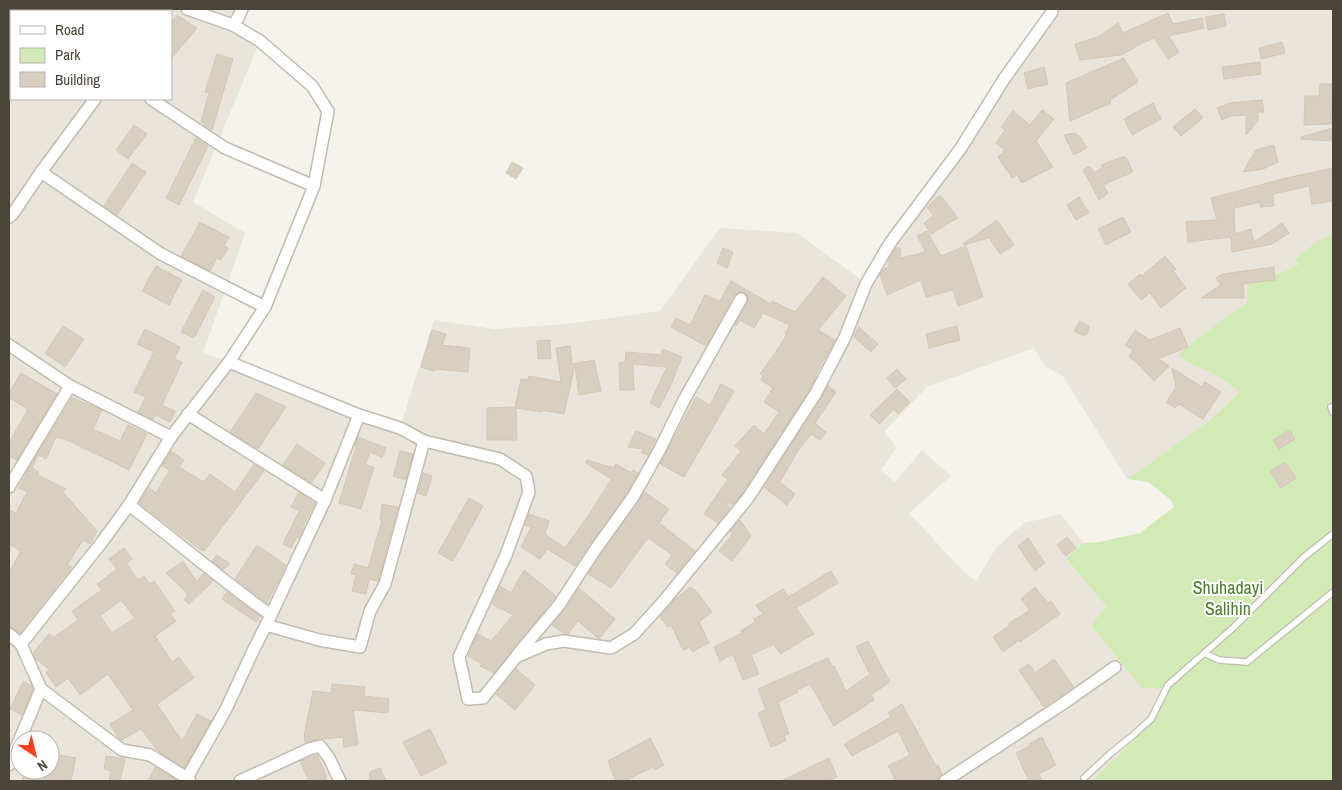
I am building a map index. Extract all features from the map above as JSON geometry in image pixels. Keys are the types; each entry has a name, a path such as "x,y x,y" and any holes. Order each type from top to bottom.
{"street":[{"path":"21,644 129,505 171,437 229,362 265,307 314,186 328,111 312,86 260,41 233,24 187,9"},
{"path":"233,24 242,9"},
{"path":"516,657 546,644 564,641 611,648 634,634 663,602 748,498 816,393 845,337 866,284 890,243 961,148 1004,79 1052,12"},
{"path":"9,217 94,100"},
{"path":"153,100 225,148 314,186"},
{"path":"41,172 161,254 265,307"},
{"path":"229,362 359,415 400,428 424,441 500,459 526,476 529,492 506,555 459,657 468,699 483,698 559,605 633,497 659,451 684,400 741,299"},
{"path":"9,345 70,386 171,437"},
{"path":"9,487 13,467 70,386"},
{"path":"188,414 325,500"},
{"path":"9,634 21,644 41,689 122,750 150,755 189,780 226,709 325,500 359,415"},
{"path":"129,505 238,592 269,620 319,640 360,647 370,611 385,584 424,441"},
{"path":"945,781 1115,667"},
{"path":"9,764 41,689"},
{"path":"240,781 309,749 320,746 329,758 340,781"}],"lane":[{"path":"1084,778 1150,719 1168,685 1234,627 1304,557 1333,534"},
{"path":"1204,653 1219,660 1247,662 1333,592"}],"shaded area":[{"path":"9,9 242,9 233,25 260,41 193,202 245,233 203,353 400,428 434,320 494,329 567,324 660,311 720,228 797,233 866,283 1054,9 1333,9 1333,233 1295,260 1298,265 1281,273 1247,303 1200,336 1179,355 1186,361 1214,374 1240,392 1207,423 1127,479 1063,376 1045,366 1034,348 927,387 884,432 897,447 881,470 895,482 922,450 951,476 909,513 962,570 976,581 996,548 1024,523 1061,514 1083,543 1066,560 1106,606 1091,625 1170,688 1155,719 1092,781 9,781"}],"green space":[{"name":"Shuhadayi Salihin","path":"1333,233 1333,781 1092,781 1155,719 1170,688 1142,688 1091,625 1106,606 1066,559 1083,543 1099,542 1140,533 1174,507 1171,500 1148,482 1127,479 1207,423 1240,392 1214,374 1186,361 1178,355 1200,336 1247,303 1248,284 1298,265 1295,260 1315,243"}],"building":[{"path":"1168,13 1173,24 1202,18 1204,28 1169,36 1179,52 1168,59 1154,38 1121,55 1080,60 1075,44 1098,37 1118,23 1123,33"},
{"path":"1224,14 1226,26 1208,30 1205,17"},
{"path":"177,15 197,28 172,58 172,22"},
{"path":"1282,42 1285,53 1261,59 1259,48"},
{"path":"217,54 233,59 212,130 201,122 209,93 205,92"},
{"path":"1124,58 1138,82 1110,100 1111,103 1070,121 1066,83"},
{"path":"1260,62 1261,74 1224,79 1222,67"},
{"path":"1044,67 1048,84 1028,89 1024,73"},
{"path":"1320,84 1333,84 1331,124 1304,125 1305,96 1319,96"},
{"path":"1262,100 1264,112 1258,112 1258,121 1246,135 1246,115 1230,116 1222,120 1217,108 1230,103"},
{"path":"1153,103 1161,119 1132,135 1124,119"},
{"path":"1195,109 1203,118 1181,136 1173,127"},
{"path":"1042,110 1054,119 1036,141 1053,167 1022,183 1017,175 1012,178 998,157 1005,150 996,143 1005,130 1001,127 1013,111 1030,125"},
{"path":"134,125 147,134 128,159 116,150"},
{"path":"1333,128 1333,141 1301,139 1301,137"},
{"path":"1075,133 1081,138 1087,148 1074,155 1064,135"},
{"path":"196,138 208,146 179,205 166,198"},
{"path":"1274,145 1278,162 1263,169 1243,172 1256,150"},
{"path":"1126,157 1133,172 1103,185 1108,193 1099,200 1083,170 1090,166 1094,173 1102,168 1101,165"},
{"path":"512,162 523,168 516,179 506,173"},
{"path":"132,163 146,172 117,215 104,206"},
{"path":"1333,168 1333,201 1312,204 1309,186 1273,194 1274,206 1260,207 1260,202 1234,208 1235,234 1251,229 1254,242 1282,223 1289,233 1272,244 1232,252 1231,237 1188,242 1186,222 1217,220 1211,198 1286,178"},
{"path":"940,195 958,218 931,234 924,223 934,216 927,207"},
{"path":"1079,197 1089,213 1076,220 1067,205"},
{"path":"1123,217 1131,232 1106,245 1098,229"},
{"path":"997,220 1014,245 1000,254 989,238 963,244"},
{"path":"200,222 229,237 224,246 228,248 221,260 217,258 210,271 181,256"},
{"path":"927,231 941,256 966,246 983,297 958,306 953,290 926,297 921,280 887,295 880,275 884,269 889,267 889,260 896,248 900,248 901,258 926,252 917,236"},
{"path":"723,248 733,252 727,268 717,263"},
{"path":"1165,256 1176,269 1173,271 1186,288 1161,308 1150,293 1141,300 1128,284 1140,274 1142,276"},
{"path":"156,266 182,280 169,305 142,291"},
{"path":"1274,267 1275,280 1243,284 1244,298 1201,298 1221,285 1216,278 1222,274"},
{"path":"823,277 846,296 818,330 835,340 810,389 742,494 732,505 725,500 730,508 718,523 704,514 728,479 722,475 741,451 735,446 754,425 764,434 779,412 764,402 773,388 761,380 763,376 760,374 776,352 790,325 763,313 754,328 740,320 736,326 748,299 744,292 740,292 734,295 706,346 671,327 676,318 690,325 705,295 720,301 731,281 771,304 772,301 795,312"},
{"path":"203,290 215,297 194,338 181,332"},
{"path":"1080,321 1089,326 1089,331 1086,335 1074,331"},
{"path":"63,326 84,339 65,367 45,353"},
{"path":"957,326 960,340 929,348 926,334"},
{"path":"859,327 878,344 871,352 853,336"},
{"path":"1180,328 1188,347 1158,359 1169,366 1154,381 1129,357 1133,350 1125,345 1135,330 1150,340"},
{"path":"145,329 180,347 174,359 182,362 162,405 175,411 170,422 155,415 153,420 138,412 146,397 134,392 154,352 137,344"},
{"path":"432,330 446,334 442,345 470,348 468,372 435,369 434,371 421,367"},
{"path":"550,340 551,358 538,359 537,341"},
{"path":"570,346 572,364 594,360 601,391 579,395 575,365 564,414 516,408 517,440 487,440 487,408 515,407 521,379 528,380 529,376 561,382 556,348"},
{"path":"663,349 682,357 659,408 650,403 667,367 633,364 634,390 620,390 619,363 625,362 626,352 661,355"},
{"path":"1172,368 1202,387 1205,382 1221,392 1203,419 1179,404 1175,408 1166,402 1176,388"},
{"path":"897,369 906,379 895,388 887,378"},
{"path":"21,373 57,394 17,460 9,456 9,443 28,409 9,398 9,393"},
{"path":"721,384 734,391 684,477 660,464 696,397 710,405"},
{"path":"828,386 836,392 815,423 826,432 820,440 811,434 797,452 780,482 795,494 787,505 764,487"},
{"path":"897,389 910,402 898,414 894,409 879,424 870,415"},
{"path":"256,393 286,407 258,449 230,432"},
{"path":"72,398 102,410 93,429 120,441 128,425 147,434 129,470 63,438 56,437 46,459 38,455 32,468 39,472 38,475 66,489 63,492 97,531 90,544 83,540 67,565 72,567 20,633 9,627 9,573 21,551 9,544 9,510 16,513 27,492 19,488 30,467"},
{"path":"1290,430 1295,439 1279,449 1273,440"},
{"path":"636,431 656,439 648,455 641,453 643,449 628,447"},
{"path":"358,437 386,448 382,457 370,452 365,465 374,467 361,509 339,503"},
{"path":"297,444 325,463 311,483 283,465"},
{"path":"171,451 184,460 179,467 204,482 210,474 235,492 254,464 264,471 205,550 201,550 139,503 149,488 156,493 170,470 162,466"},
{"path":"400,451 413,454 406,480 393,476"},
{"path":"587,460 614,468 616,464 631,473 633,470 638,473 627,493 575,566 547,549 540,559 521,547 531,527 525,525 529,514 549,521 545,534 565,548 589,515 611,479 586,463"},
{"path":"1285,462 1296,478 1281,488 1270,472"},
{"path":"423,473 432,476 426,496 418,493"},
{"path":"299,492 315,503 299,538 297,537 291,548 283,544 299,511 291,507"},
{"path":"644,492 669,509 659,523 695,551 677,573 665,564 672,555 648,538 611,588 588,574"},
{"path":"469,498 483,506 453,561 438,553"},
{"path":"382,504 398,507 378,581 369,579 366,594 352,591 356,575 351,574 354,564 368,568 382,521 380,520"},
{"path":"740,520 751,536 732,561 719,551 733,533 730,531"},
{"path":"1067,537 1076,548 1066,556 1057,545"},
{"path":"1028,538 1045,563 1035,571 1018,546"},
{"path":"257,545 286,565 267,603 235,579"},
{"path":"124,548 132,559 126,563 138,580 144,576 150,584 154,581 175,611 170,614 176,621 155,636 172,662 179,657 194,678 157,704 182,741 197,714 211,721 184,768 157,750 141,729 122,740 119,739 110,724 133,710 108,674 80,695 68,678 56,687 46,673 50,670 36,659 33,653 49,634 54,637 78,620 72,611 102,590 97,584 117,569 109,559","holes":["121,600 135,618 112,633 100,616"]},
{"path":"217,555 230,564 223,570 212,561"},
{"path":"183,561 197,582 204,573 213,581 189,604 184,600 188,594 166,573"},
{"path":"524,570 556,596 494,673 480,666 482,664 468,656 478,634 491,641 513,615 492,604 500,586 511,593"},
{"path":"831,571 838,583 796,608 814,634 780,654 774,644 751,655 759,674 743,680 733,654 720,661 714,647 742,633 741,631 755,622 754,619 763,614 756,605 783,589 788,597"},
{"path":"690,587 696,591 712,612 699,622 709,643 692,652 690,647 683,650 671,625 668,627 660,617 674,600"},
{"path":"1035,587 1048,603 1051,601 1060,614 1003,652 993,637 1010,625 1009,623 1030,610 1021,599"},
{"path":"579,588 615,619 599,639 578,621 568,634 552,625"},
{"path":"227,592 260,616 256,622 222,599"},
{"path":"868,641 890,682 871,695 874,700 834,726 810,684 778,702 789,734 784,736 786,741 771,747 758,713 766,710 758,689 828,658 846,691 870,674 856,647"},
{"path":"1054,659 1074,687 1044,707 1019,670 1029,664 1035,673"},
{"path":"516,669 535,685 515,710 496,694"},
{"path":"23,682 31,685 33,689 22,715 10,709"},
{"path":"332,684 365,687 364,696 389,699 388,713 353,710 358,745 344,747 343,737 305,742 304,736 313,691 331,693"},
{"path":"902,704 936,766 938,765 942,774 938,781 896,781 888,766 910,755 898,731 852,756 844,744 891,717 888,713"},
{"path":"430,729 447,763 421,776 403,742"},
{"path":"1042,737 1056,765 1039,774 1042,781 1029,781 1016,753"},
{"path":"650,738 664,765 655,770 653,767 625,781 616,781 608,761"},
{"path":"60,755 76,758 71,781 22,781 60,780"},
{"path":"317,755 327,781 309,781 300,761"},
{"path":"106,756 125,759 120,781 109,781 111,771 104,769"},
{"path":"829,758 837,777 828,781 781,781"},
{"path":"155,767 178,781 148,781"},
{"path":"380,768 386,781 369,781 370,772"}]}
